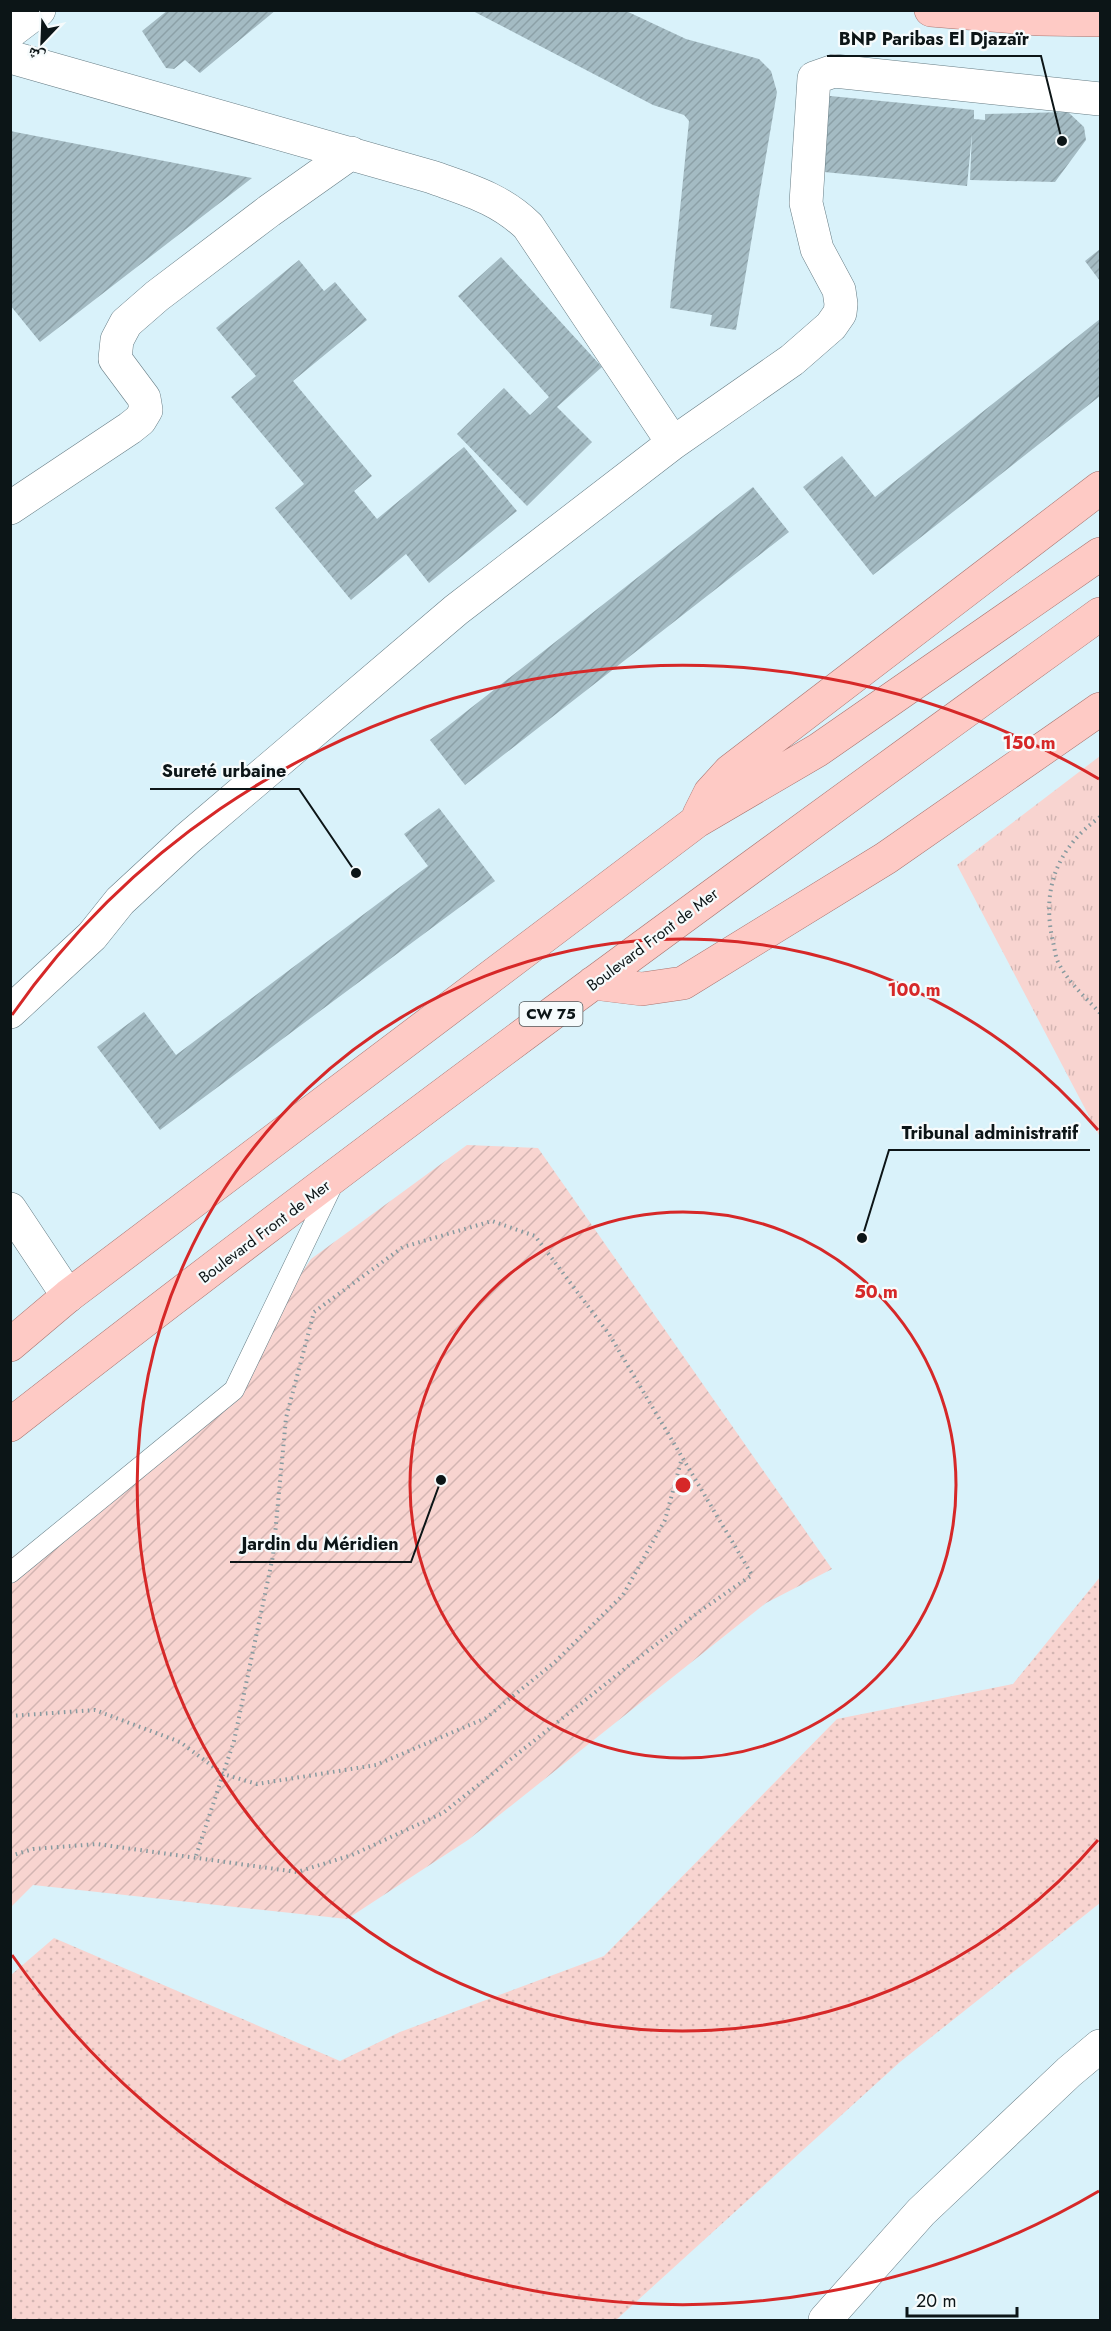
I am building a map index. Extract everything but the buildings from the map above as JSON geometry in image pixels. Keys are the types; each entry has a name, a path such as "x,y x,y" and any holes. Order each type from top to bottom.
{"main road":[{"path":"931,10 1039,19 1101,20"},
{"path":"697,821 710,793 730,771 1101,488"},
{"path":"10,1345 68,1296 697,821 818,750 1101,554"},
{"name":"Boulevard Front de Mer","path":"10,1425 593,982 1101,614"},
{"path":"593,982 642,989 683,983 886,858 1101,709"}],"street":[{"path":"10,32 39,10"},
{"path":"10,57 351,153 432,177 493,199 514,212 528,225 673,443"},
{"path":"10,1012 92,936 120,901 187,839 456,610 673,443 792,360 831,326 840,313 839,290 817,249 806,203 814,78 834,71 1101,99"},
{"path":"10,508 140,420 146,410 144,398 115,359 117,340 126,323 157,296 260,218 351,153"},
{"path":"10,1209 68,1296"},
{"path":"825,2320 921,2212 1069,2072 1101,2046"}],"lane":[{"path":"10,1573 234,1390 338,1175"}],"path":[{"path":"1101,817 1087,827 1061,857 1049,889 1050,928 1058,963 1077,989 1101,1013"},
{"path":"10,1856 33,1849 98,1844 195,1859 297,1872 352,1855 443,1813 632,1663 752,1575 609,1334 536,1236 492,1221 403,1247 314,1312 286,1418 273,1557 234,1741 195,1859"},
{"path":"10,1716 95,1710 180,1742 223,1774 257,1784 376,1765 486,1718 555,1662 623,1595 665,1520 682,1457"}],"green space":[{"path":"1100,756 1100,1137 957,865"},
{"path":"467,1145 538,1148 832,1569 766,1603 468,1840 347,1919 33,1885 11,1907 11,1558 216,1403 311,1259"},
{"path":"1100,1577 1100,1903 900,2062 616,2320 11,2320 11,1975 54,1938 340,2061 400,2032 604,1956 837,1719 1013,1684"}],"place":[{"name":"BNP Paribas El Djazaïr","path":"1062,141"},
{"name":"Sureté urbaine","path":"356,873"},
{"name":"Tribunal administratif","path":"862,1238"},
{"name":"Jardin du Méridien","path":"441,1480"}]}
